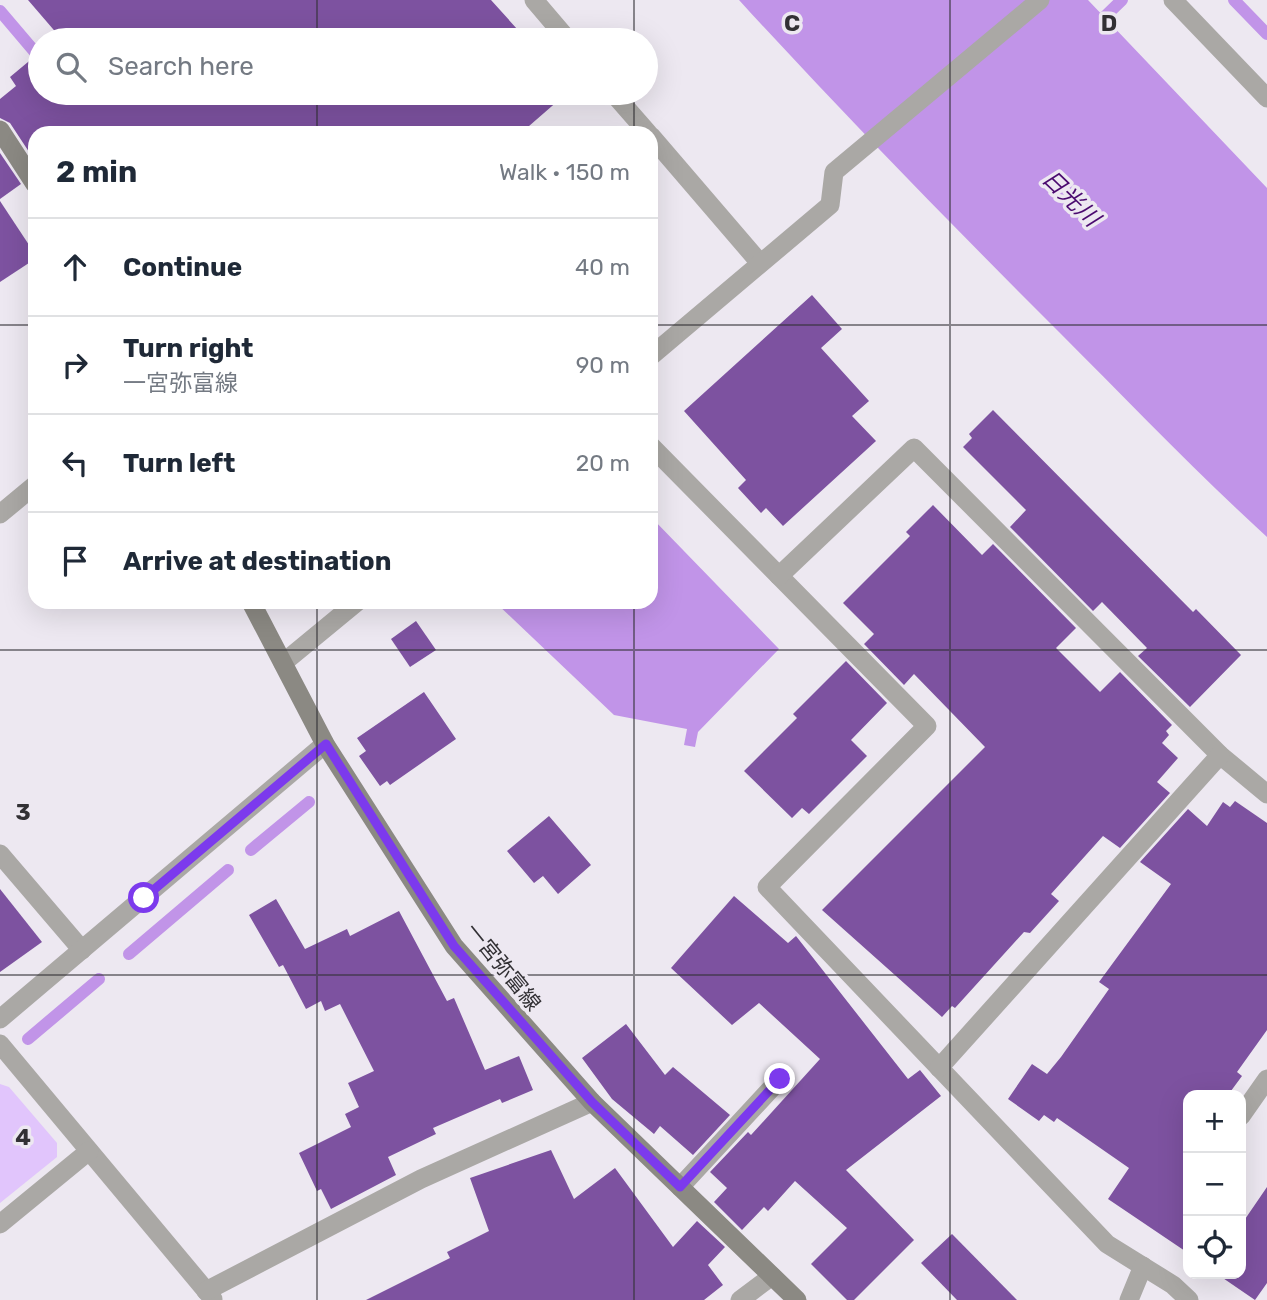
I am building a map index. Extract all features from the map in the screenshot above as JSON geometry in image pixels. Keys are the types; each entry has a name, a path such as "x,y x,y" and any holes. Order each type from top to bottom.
{"main road":[{"path":"0,130 28,173"},
{"name":"一宮弥富線","path":"255,609 326,744 454,946 592,1102 797,1300"}],"street":[{"path":"534,0 558,28"},
{"path":"658,350 830,205 834,172 1040,0"},
{"path":"1173,0 1267,98"},
{"path":"624,105 642,126"},
{"path":"658,144 760,263"},
{"path":"779,576 914,448 1220,755 1267,794"},
{"path":"658,453 927,726 767,887 1107,1244 1173,1285 1189,1300"},
{"path":"0,514 28,491"},
{"path":"283,663 349,609"},
{"path":"0,1019 326,744"},
{"path":"939,1068 1220,755"},
{"path":"0,854 82,950"},
{"path":"0,1044 210,1295 421,1179 592,1102"},
{"path":"680,1187 780,1079"},
{"path":"1246,1109 1267,1079"},
{"path":"0,1224 89,1151"},
{"path":"1129,1300 1143,1266"},
{"path":"740,1300 772,1276"}],"shaded area":[{"path":"0,1084 9,1087 57,1143 57,1157 0,1203"}],"water":[{"name":"日光川","path":"739,0 1088,0 1267,188 1267,537 978,250"},
{"path":"658,524 779,649 698,732 695,747 684,745 687,729 614,715 502,609 658,609"}],"building":[{"path":"28,0 491,0 516,28 52,28"},
{"path":"28,62 28,105 553,105 529,126 28,126 28,150 10,123 0,118 0,99 16,86 10,77"},
{"path":"0,153 21,184 0,199"},
{"path":"0,201 28,243 28,264 0,282"},
{"path":"812,295 842,329 821,348 869,401 852,416 876,441 783,526 766,508 761,513 738,488 746,480 684,411"},
{"path":"993,410 1193,612 1196,609 1241,655 1190,707 1138,656 1147,648 1102,602 1093,611 1010,527 1026,510 963,447 972,438 969,434"},
{"path":"933,505 982,555 993,544 1076,628 1056,648 1100,692 1120,672 1172,725 1166,731 1169,735 1162,743 1178,758 1157,782 1170,793 1120,848 1103,836 1051,894 1059,901 1030,933 1024,932 955,1008 952,1006 942,1017 822,910 985,747 914,674 904,685 864,644 874,634 843,603 910,536 906,532"},
{"path":"416,621 436,650 410,667 391,639"},
{"path":"846,661 887,703 851,740 867,756 809,814 802,808 792,818 744,771 797,718 793,714"},
{"path":"424,692 456,739 390,785 387,781 380,786 359,756 366,751 357,738"},
{"path":"1235,801 1267,823 1267,1030 1237,1072 1242,1076 1232,1090 1183,1090 1183,1250 1108,1199 1129,1168 1057,1118 1054,1122 1044,1115 1039,1121 1008,1099 1032,1064 1047,1074 1061,1057 1109,989 1099,982 1171,884 1140,862 1188,809 1207,826 1223,802 1230,807"},
{"path":"549,816 591,865 558,894 543,876 534,883 507,851"},
{"path":"0,889 42,942 0,972"},
{"path":"734,896 788,943 796,936 908,1079 920,1070 941,1096 846,1170 914,1240 854,1300 847,1300 811,1264 847,1228 795,1181 768,1211 764,1207 742,1230 714,1202 727,1188 710,1172 748,1132 751,1135 820,1059 759,1003 732,1025 671,968"},
{"path":"276,899 305,949 347,929 350,936 399,911 447,1001 454,998 485,1070 519,1056 533,1090 502,1103 500,1099 433,1128 436,1134 388,1157 396,1175 331,1209 321,1189 317,1191 299,1153 351,1127 345,1114 359,1107 348,1083 374,1071 340,1004 325,1011 321,1001 306,1009 283,965 279,967 249,915"},
{"path":"626,1024 665,1075 673,1067 730,1115 693,1155 660,1126 654,1134 612,1099 582,1058"},
{"path":"551,1150 574,1199 615,1168 673,1247 697,1221 725,1247 708,1265 723,1285 704,1300 366,1300 450,1258 447,1252 489,1231 470,1178"},
{"path":"1267,1187 1267,1283 1255,1300 1224,1279 1246,1279 1246,1218"},
{"path":"952,1234 1017,1300 957,1300 921,1263"}],"waterway":[{"path":"1092,29 1122,0"},
{"path":"1234,0 1267,34"},
{"path":"0,11 28,44"},
{"path":"251,850 309,802"},
{"path":"129,954 228,870"},
{"path":"28,1039 99,979"}],"route":[{"path":"144,898 326,744 454,946 526,1031 592,1102 680,1187 780,1079"}]}
